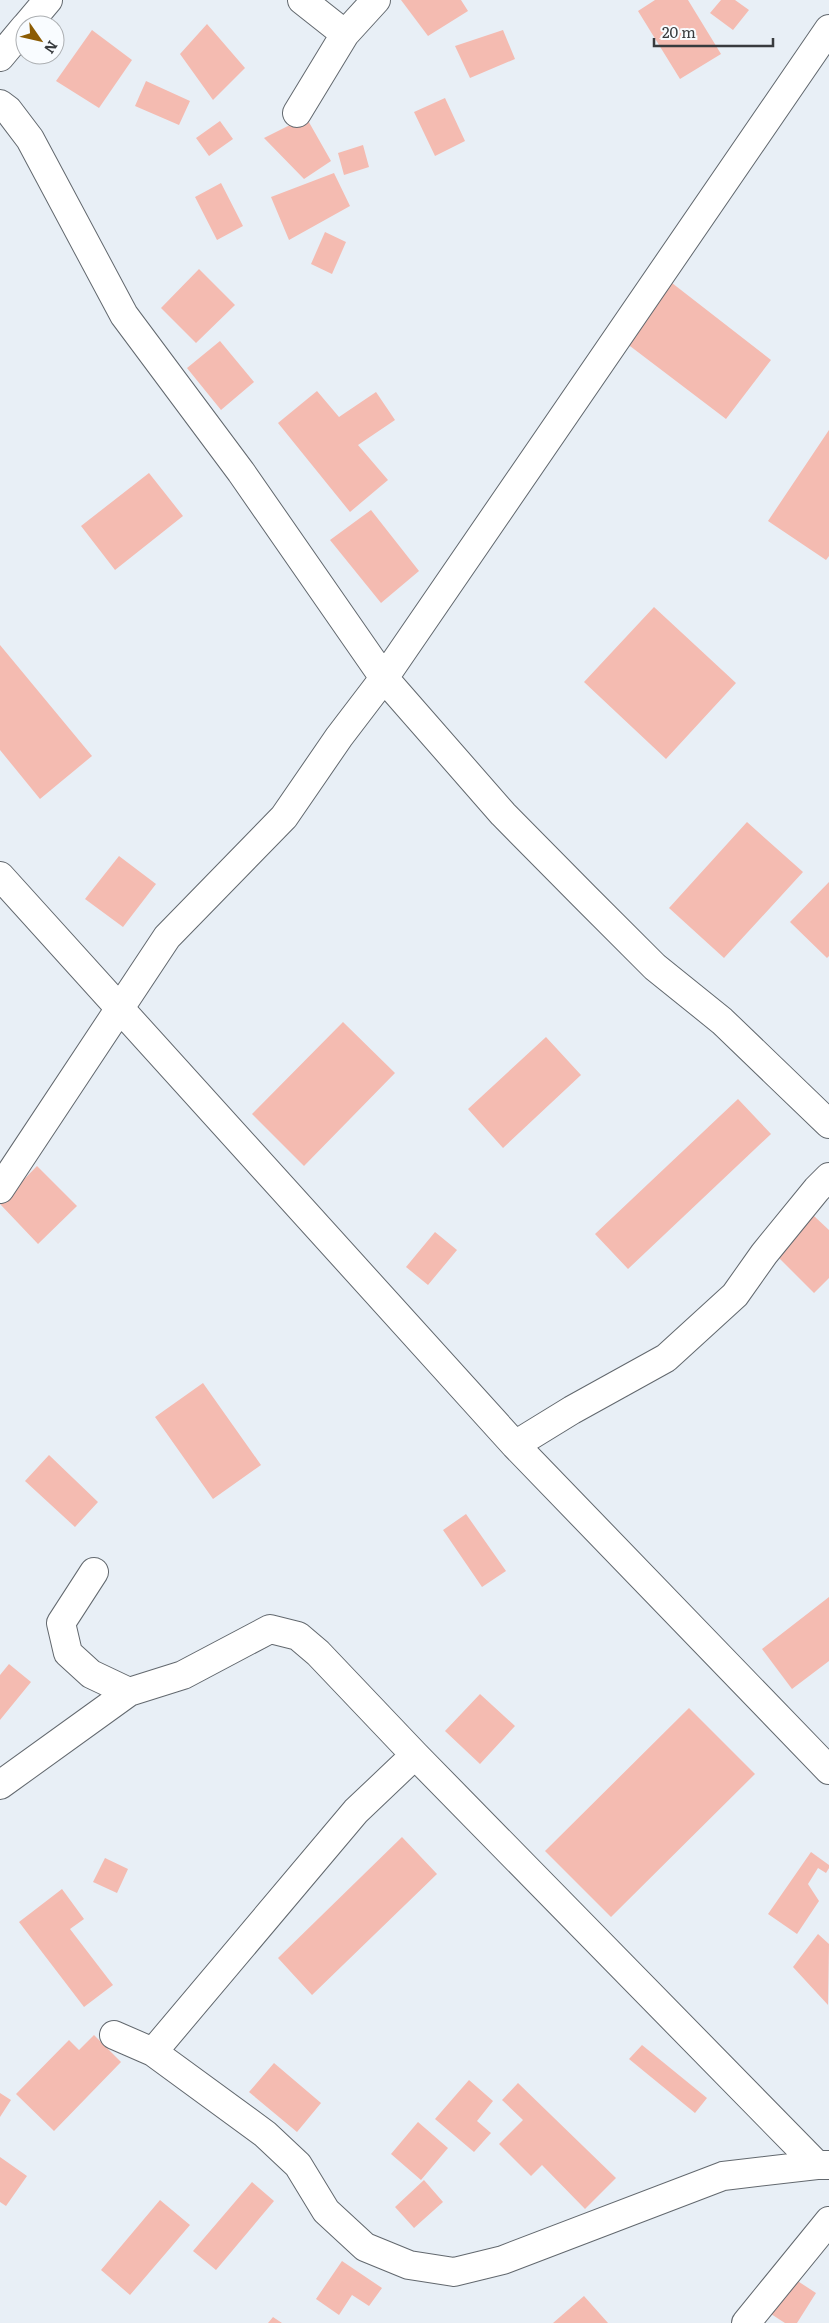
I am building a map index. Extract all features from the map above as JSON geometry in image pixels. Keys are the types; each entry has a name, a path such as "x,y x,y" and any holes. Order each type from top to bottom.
{"street":[{"path":"35,15 48,0"},
{"path":"302,0 345,34"},
{"path":"297,113 345,34 376,0"},
{"path":"0,1190 167,937 284,817 384,678 829,29"},
{"path":"0,57 15,39"},
{"path":"0,104 8,110 30,139 124,315 241,472 384,678 503,814 654,967 722,1021 829,1124"},
{"path":"0,876 515,1445 829,1770"},
{"path":"515,1445 572,1410 666,1358 735,1294 764,1254 829,1177"},
{"path":"94,1572 61,1623 68,1653 91,1674 129,1692"},
{"path":"0,1785 129,1692 184,1675 270,1629 298,1636 318,1653 415,1755 823,2165"},
{"path":"153,2052 356,1810 415,1755"},
{"path":"114,2035 153,2052 265,2134 298,2165 326,2211 365,2247 409,2265 454,2272 483,2265 502,2260 723,2176 823,2165"},
{"path":"746,2323 829,2221"}],"building":[{"path":"401,0 461,0 468,11 428,36"},
{"path":"655,0 688,0 721,54 680,79 638,11"},
{"path":"721,0 735,0 749,10 733,30 710,13"},
{"path":"207,24 245,68 213,100 180,54"},
{"path":"92,30 132,60 99,108 56,81"},
{"path":"503,30 515,59 470,78 455,46"},
{"path":"146,81 190,101 179,125 135,106"},
{"path":"445,98 465,141 435,156 414,112"},
{"path":"306,117 331,161 304,179 264,138"},
{"path":"220,121 233,139 209,156 196,138"},
{"path":"363,145 369,167 344,175 338,153"},
{"path":"334,173 350,206 289,240 271,197"},
{"path":"221,183 243,226 217,240 195,197"},
{"path":"325,232 346,242 332,274 311,264"},
{"path":"199,269 235,305 196,343 161,308"},
{"path":"672,283 771,360 726,419 626,343"},
{"path":"220,341 254,382 221,410 187,368"},
{"path":"317,391 339,417 376,392 395,420 358,445 388,480 350,512 278,423"},
{"path":"829,430 829,556 826,560 768,521"},
{"path":"149,473 183,516 115,570 81,526"},
{"path":"371,510 419,571 381,603 330,540"},
{"path":"654,607 736,683 666,759 584,682"},
{"path":"0,645 92,756 40,799 0,750"},
{"path":"747,822 803,872 724,958 669,908"},
{"path":"119,856 156,884 123,927 85,899"},
{"path":"829,882 829,956 827,958 790,922"},
{"path":"343,1022 395,1073 304,1166 252,1114"},
{"path":"546,1037 581,1075 503,1148 468,1109"},
{"path":"738,1099 771,1134 628,1269 595,1234"},
{"path":"37,1166 77,1206 38,1244 0,1204"},
{"path":"814,1216 829,1230 829,1278 814,1293 776,1255"},
{"path":"435,1232 457,1250 428,1285 406,1267"},
{"path":"203,1383 261,1465 213,1499 155,1417"},
{"path":"49,1455 98,1502 75,1527 25,1481"},
{"path":"466,1514 506,1571 482,1587 443,1530"},
{"path":"829,1597 829,1661 792,1689 762,1649"},
{"path":"9,1664 31,1682 0,1720 0,1675"},
{"path":"480,1694 515,1726 480,1764 445,1731"},
{"path":"689,1708 755,1774 611,1917 545,1851"},
{"path":"402,1837 437,1874 312,1995 278,1958"},
{"path":"811,1852 829,1865 829,1868 826,1873 818,1868 808,1884 819,1901 797,1934 768,1914"},
{"path":"105,1858 128,1869 117,1893 93,1882"},
{"path":"62,1889 84,1919 70,1929 113,1985 84,2007 19,1922"},
{"path":"818,1934 829,1944 828,2005 793,1967"},
{"path":"94,2035 121,2062 54,2131 16,2094 69,2040 79,2050"},
{"path":"642,2045 707,2098 695,2113 629,2059"},
{"path":"274,2063 321,2103 297,2132 249,2092"},
{"path":"469,2080 493,2101 477,2121 491,2133 474,2152 435,2119"},
{"path":"518,2083 616,2178 585,2209 542,2165 531,2176 499,2144 523,2120 502,2100"},
{"path":"0,2093 11,2100 0,2117"},
{"path":"418,2122 448,2148 421,2180 391,2154"},
{"path":"0,2157 27,2176 6,2206 0,2202"},
{"path":"424,2180 443,2202 414,2228 395,2207"},
{"path":"252,2182 274,2201 216,2270 193,2251"},
{"path":"160,2200 190,2225 130,2295 101,2270"},
{"path":"342,2261 382,2288 369,2306 352,2295 339,2315 316,2299"},
{"path":"793,2278 816,2293 797,2323 785,2323 771,2314"},
{"path":"584,2296 608,2323 553,2323"},
{"path":"273,2317 282,2323 268,2323"}]}
